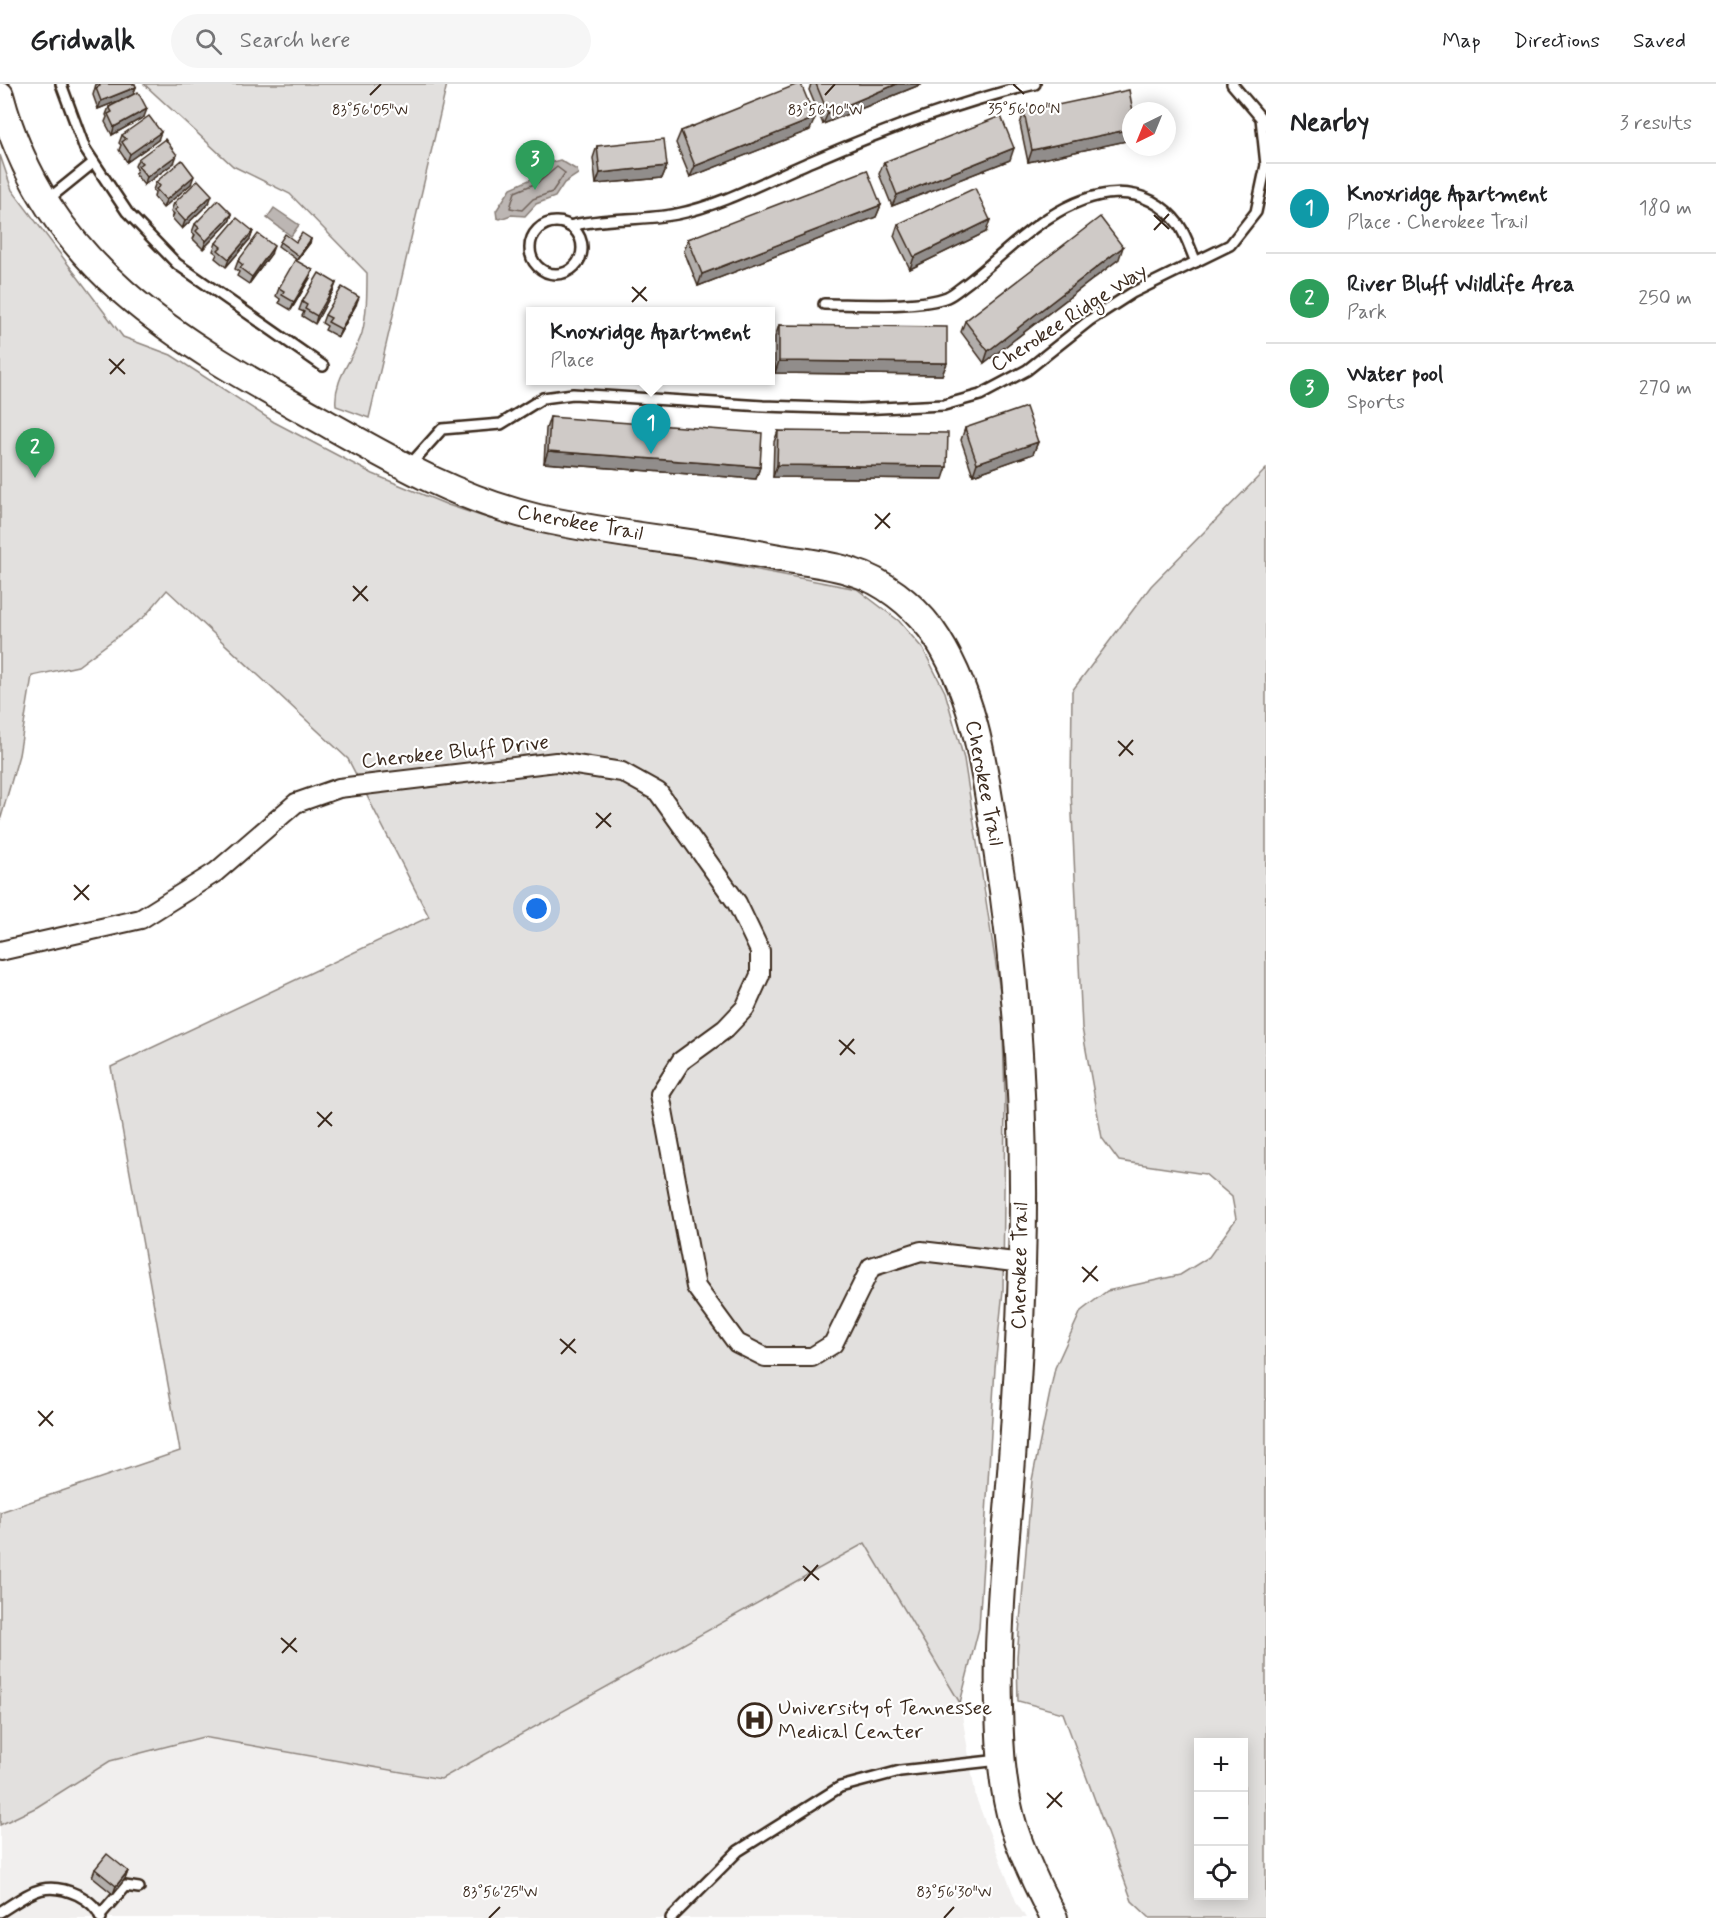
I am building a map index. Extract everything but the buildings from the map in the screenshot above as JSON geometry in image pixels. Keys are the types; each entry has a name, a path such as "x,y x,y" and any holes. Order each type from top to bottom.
{"street":[{"name":"Cherokee Trail","path":"0,95 9,127 24,165 72,240 101,273 157,320 221,363 445,488 494,506 545,519 705,543 852,572 893,593 916,612 931,630 962,686 978,736 1010,931 1020,1036 1023,1263 1013,1440 997,1643 1000,1760 1014,1826 1054,1918"},
{"name":"Cherokee Bluff Drive","path":"0,951 141,919 216,872 296,803 339,788 556,762 622,772 658,792 737,903 760,951 760,975 744,1008 725,1029 681,1061 660,1094 696,1287 737,1343 765,1357 812,1357 833,1344 871,1267 921,1251 1023,1263"}],"lane":[{"path":"61,84 84,149 127,212 177,264 322,366"},
{"path":"569,226 580,240 580,257 569,271 561,274 543,272 532,260 530,252 533,236 538,229 553,222 569,226 594,220 677,214 716,202 818,158 932,115 985,96 1035,84"},
{"name":"Cherokee Ridge Way","path":"406,468 442,429 501,424 543,398 573,394 849,409 944,405 980,395 1026,370 1090,320 1124,298 1230,245 1256,212 1266,165 1261,118 1232,84"},
{"path":"46,201 93,162"},
{"path":"824,304 904,303 947,297 991,265 1048,218 1088,198 1113,192 1131,194 1158,206 1179,225 1196,262"},
{"path":"670,1918 738,1851 840,1787 900,1771 1000,1760"},
{"path":"0,1912 46,1887 59,1887 92,1904 100,1916 125,1886 139,1888"}],"shaded area":[{"path":"144,84 447,84 369,418 336,406 341,377 362,333 366,311 367,273 290,194 233,166"},
{"path":"0,155 12,190 123,337 171,355 274,422 373,474 448,505 490,519 857,589 899,621 923,649 945,692 964,759 1002,1004 1005,1098 1003,1290 995,1368 979,1628 960,1703 865,1543 441,1779 203,1737 110,1761 37,1807 0,1825 0,1512 180,1451 111,1067 429,917 348,759 167,590 145,616 78,666 32,676 19,755 0,821"},
{"path":"1266,469 1266,1918 1150,1918 1132,1901 1063,1713 1018,1701 1017,1657 1032,1480 1055,1368 1081,1311 1107,1291 1180,1275 1209,1257 1236,1219 1232,1197 1205,1174 1119,1161 1102,1138 1082,1028 1071,792 1072,691 1151,586"},
{"name":"University of Tennessee Medical Center","path":"865,1543 960,1703 976,1798 1017,1904 1026,1918 0,1918 0,1825 37,1807 110,1761 203,1737 441,1779"}],"water":[{"path":"560,160 577,170 578,174 564,183 555,197 536,204 525,216 511,215 497,218 496,211 511,188 536,177 549,163"},
{"path":"274,208 299,225 291,236 267,218"}],"place":[{"name":"Water pool","path":"535,190"},
{"name":"Knoxridge Apartment","path":"651,454"},
{"name":"River Bluff Wildlife Area","path":"35,478"},
{"name":"University of Tennessee Medical Center","path":"755,1720"}]}
